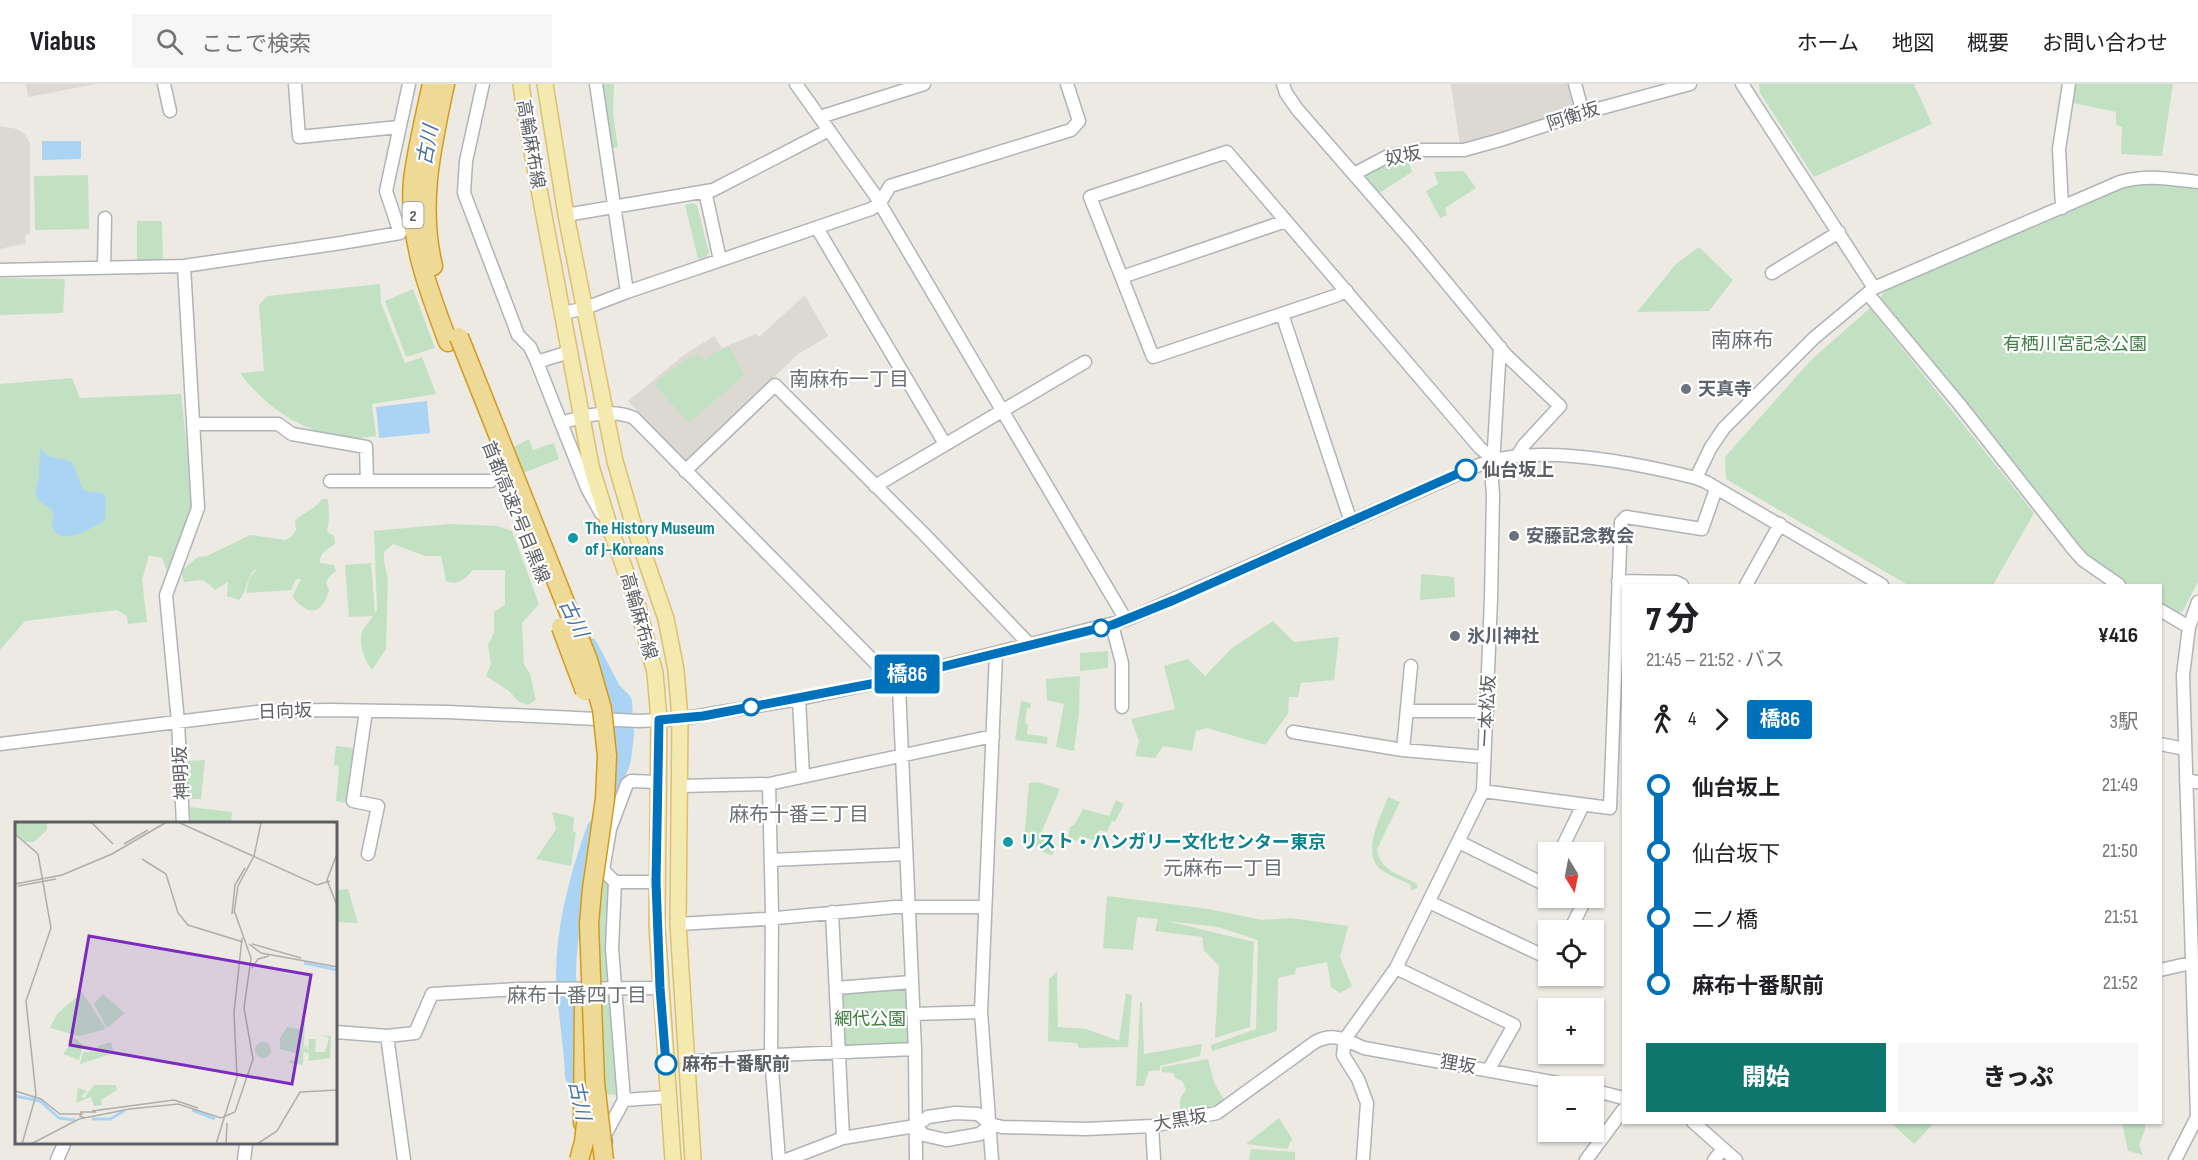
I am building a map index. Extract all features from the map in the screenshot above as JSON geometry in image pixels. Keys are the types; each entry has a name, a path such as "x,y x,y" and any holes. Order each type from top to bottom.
{"highway":[{"name":"首都高速2号目黒線","path":"432,84 413,181 414,227 423,273 573,658 590,707 599,746 599,800 585,888 580,991 592,1160"},
{"name":"首都高速2号目黒線","path":"445,84 426,182 426,218 433,265 459,337 588,660 602,709 606,734 607,779 589,924 595,1083 604,1160"},
{"path":"577,1160 584,1142 588,1102 589,924"},
{"path":"577,1160 583,1121 580,991"}],"main road":[{"name":"高輪麻布線","path":"521,84 591,466 646,632 654,673 659,720 656,882 660,988 673,1160"},
{"name":"高輪麻布線","path":"545,84 566,214 604,414 623,494 666,619 676,670 680,719 678,924 693,1160"}],"street":[{"path":"164,84 170,111"},
{"path":"295,84 299,136 399,127"},
{"path":"0,270 184,266 400,233 386,191 409,84"},
{"path":"483,84 466,161 464,193 518,335 530,347 587,488 610,528"},
{"path":"596,84 627,292"},
{"path":"796,84 880,203 1126,620"},
{"path":"820,117 924,84"},
{"path":"562,313 584,309 627,292 871,209 880,203 890,186 1071,130 1079,121 1067,84"},
{"path":"1273,84 1284,89 1500,347 1560,406 1524,445 1517,456"},
{"path":"1575,84 1583,112"},
{"name":"阿衡坂","path":"1456,149 1464,150 1500,141 1583,112 1690,84"},
{"path":"1742,84 1839,232 1871,291 2074,550 2083,560 2119,584"},
{"path":"2062,208 2059,149 2069,84"},
{"path":"566,214 713,190 829,130"},
{"name":"奴坂","path":"1354,174 1388,156 1419,150 1456,149"},
{"path":"1346,290 1153,357 1090,197 1227,152 1346,290 1480,448 1493,459"},
{"path":"1696,478 1710,447 1724,429 1814,338 1871,291 2130,179 2160,177 2198,183"},
{"path":"705,191 720,260"},
{"path":"104,267 105,218"},
{"path":"1122,277 1286,221"},
{"path":"817,228 945,444"},
{"path":"1772,273 1839,232"},
{"name":"神明坂","path":"183,822 178,722 166,595 198,508 184,266"},
{"path":"1282,314 1351,522"},
{"name":"一本松坂","path":"1345,1039 1396,968 1483,791 1492,559 1493,459 1500,347"},
{"path":"537,362 569,352"},
{"path":"875,486 1085,362"},
{"path":"685,471 775,385 1029,644"},
{"path":"561,423 604,414 625,414 634,418 899,687 915,1049 916,1160"},
{"path":"194,424 278,424 292,434 366,447 367,481"},
{"path":"659,720 680,719 799,699 876,683 1112,625 1493,459 1517,456 1552,456 1629,464 1696,478 1780,524 1880,584"},
{"path":"330,481 491,481"},
{"path":"1483,791 1610,808 1621,522 1626,517 1702,529 1716,489"},
{"path":"1747,584 1780,524"},
{"path":"1618,581 1676,582 1680,584"},
{"path":"2175,1160 2198,1120 2191,963 2192,781 2185,745 2183,675 2189,627 2198,602"},
{"path":"2162,611 2189,627"},
{"path":"1112,625 1122,663 1122,707"},
{"path":"992,1160 981,1012 996,652"},
{"path":"1403,750 1412,666"},
{"path":"799,699 803,776"},
{"name":"日向坂","path":"0,744 265,711 366,711 623,721 659,720"},
{"path":"366,711 353,801 378,806 368,854"},
{"path":"1407,711 1487,711"},
{"path":"1293,732 1403,750 1484,757"},
{"path":"680,786 770,784 993,736"},
{"path":"2162,745 2173,748 2198,742"},
{"path":"656,882 615,882 603,870 610,829 627,784 632,781 658,782"},
{"path":"770,784 771,1056 779,1160"},
{"path":"1565,842 1583,805"},
{"path":"1459,842 1538,879"},
{"path":"771,860 906,854"},
{"path":"610,1160 605,1135 624,1100 612,949 615,882"},
{"path":"1429,902 1538,953"},
{"path":"678,924 908,906 984,907"},
{"path":"832,912 843,1138"},
{"path":"2162,970 2191,963"},
{"path":"1396,968 1514,1025 1489,1069"},
{"path":"836,988 911,982"},
{"path":"338,1032 387,1036 415,1033 432,994 550,988 580,991 660,988"},
{"path":"913,1014 981,1012"},
{"name":"大黒坂","path":"990,1124 1085,1129 1152,1126 1216,1113 1315,1042 1356,1023"},
{"path":"387,1036 404,1160"},
{"path":"1327,1036 1345,1039 1343,1055 1358,1079 1367,1103 1363,1160"},
{"name":"狸坂","path":"1345,1039 1364,1048 1538,1079"},
{"path":"686,1062 915,1049"},
{"path":"1604,1093 1622,1098"},
{"path":"624,1100 668,1097"},
{"path":"1586,1160 1622,1111"},
{"path":"786,1160 843,1138 915,1126 928,1117 955,1113 978,1114 990,1124"},
{"path":"915,1126 924,1135 946,1140 979,1134 990,1124"},
{"path":"1695,1124 1737,1160"},
{"path":"1152,1126 1154,1160"},
{"path":"57,1160 63,1145"},
{"path":"244,1160 246,1145"},
{"path":"1714,1160 1723,1149"}],"shaded area":[{"path":"26,84 96,84 28,97"},
{"path":"1451,84 1571,84 1577,105 1565,112 1460,145"},
{"path":"0,126 17,129 25,134 30,143 30,233 25,236 26,243 0,249"},
{"path":"805,295 828,336 797,355 686,463 628,401 684,355 714,336 722,348 756,334 759,337"}],"green space":[{"path":"603,84 614,84 613,114 618,147 613,148"},
{"path":"1759,84 1914,84 1932,124 1814,177 1760,93"},
{"path":"2072,84 2173,84 2162,156 2121,154 2122,127 2116,125 2116,112 2069,102"},
{"path":"1407,157 1412,172 1376,195 1360,174 1386,160"},
{"path":"1464,171 1476,188 1445,208 1447,215 1440,218 1426,191 1438,184 1434,172"},
{"path":"88,175 89,229 35,230 34,176"},
{"name":"有栖川宮記念公園","path":"2160,181 2198,186 2198,581 2183,611 2176,613 2162,605 2162,584 2126,584 2098,568 1881,305 1881,296 1890,286 2103,194 2131,185"},
{"path":"693,203 697,205 709,253 706,257 698,259 685,205"},
{"path":"137,221 162,221 163,261 137,261"},
{"path":"1699,247 1733,280 1709,311 1637,312 1676,264"},
{"path":"0,278 65,279 63,313 0,315"},
{"path":"380,284 381,303 405,363 422,357 436,394 372,404 376,436 344,438 313,430 285,416 273,407 240,373 264,371 259,305 267,296"},
{"path":"413,289 435,348 406,357 385,301"},
{"path":"1870,308 2034,513 1994,584 1906,584 1726,479 1725,457 1811,360"},
{"path":"730,347 744,375 689,423 654,384 686,359 699,355 705,360 715,352"},
{"path":"72,378 80,398 181,394 193,504 167,571 162,558 149,555 142,580 147,622 128,624 127,616 117,610 25,621 0,650 0,384"},
{"path":"529,439 533,450 554,443 559,459 523,473 514,447"},
{"path":"322,499 328,499 327,532 334,536 335,544 322,554 320,560 320,563 334,565 336,571 326,583 329,590 320,608 306,609 294,599 293,595 301,579 296,579 291,590 246,593 249,580 239,600 227,596 228,582 215,590 201,580 184,582 181,571 198,557 207,556 250,535 285,540 296,530 295,521"},
{"path":"449,524 497,526 512,531 539,604 522,623 524,664 530,674 536,700 528,705 519,702 509,691 486,676 491,664 488,645 494,633 494,612 505,605 505,570 473,570 461,581 454,583 446,581 441,556 425,556 393,544 384,552 388,579 386,649 372,670 365,657 361,637 373,616 349,617 345,565 371,563 375,613 377,609 374,531"},
{"path":"1421,574 1454,577 1455,597 1420,600"},
{"path":"1273,621 1294,642 1339,637 1334,680 1301,683 1298,697 1289,697 1288,714 1265,745 1207,728 1196,731 1192,751 1163,746 1155,758 1135,756 1139,741 1131,719 1175,709 1164,666 1188,659 1205,676 1232,648"},
{"path":"1108,651 1108,668 1080,671 1080,653"},
{"path":"1080,676 1079,712 1074,751 1056,747 1064,704 1047,700 1046,679"},
{"path":"1021,701 1031,703 1030,709 1027,708 1025,723 1028,724 1027,734 1048,737 1047,744 1015,740"},
{"path":"336,746 354,748 345,803 336,801 339,766 334,765"},
{"path":"205,760 201,799 190,799 188,761"},
{"path":"1038,782 1060,789 1042,831 1044,836 1057,845 1052,855 1024,840 1029,783"},
{"path":"1388,797 1400,802 1377,849 1386,867 1416,883 1418,887 1411,891 1409,884 1382,870 1374,861 1372,852 1374,833"},
{"path":"1116,800 1124,804 1107,832 1099,830 1096,841 1080,836 1077,841 1068,838 1070,827 1074,825 1083,809 1109,816"},
{"path":"190,807 232,812 231,822 191,822"},
{"path":"552,812 574,817 573,831 576,833 571,866 536,859 556,829"},
{"path":"602,877 610,886 611,982 597,983 595,919"},
{"path":"348,889 358,923 338,922 338,890"},
{"path":"1107,896 1209,909 1262,920 1290,918 1348,926 1340,957 1352,986 1340,993 1331,987 1327,962 1296,968 1295,974 1278,978 1277,1031 1212,1051 1211,1045 1256,1029 1258,940 1218,927 1167,921 1254,942 1250,1027 1215,1038 1219,966 1204,950 1202,937 1155,931 1158,919 1137,917 1133,950 1103,948"},
{"path":"1057,972 1058,1027 1086,1029 1119,1041 1126,993 1132,995 1128,1047 1079,1048 1077,1043 1048,1041 1049,979"},
{"name":"網代公園","path":"902,988 907,990 911,1043 906,1048 841,1048 839,998 844,992"},
{"path":"613,996 616,1095 602,1094 598,997"},
{"path":"1140,1002 1142,1002 1144,1054 1202,1044 1200,1056 1160,1066 1160,1070 1149,1071 1144,1086 1136,1086"},
{"path":"1208,1059 1214,1082 1224,1100 1207,1110 1180,1114 1180,1098 1186,1090 1182,1081 1175,1078 1173,1073 1162,1072 1162,1067"},
{"path":"1279,1118 1292,1139 1287,1149 1246,1144"},
{"path":"1892,1124 1933,1124 1914,1144"},
{"path":"2122,1124 2145,1124 2139,1145 2143,1155 2128,1151"},
{"path":"1251,1149 1295,1152 1295,1160 1249,1160"}],"water":[{"path":"42,141 81,141 81,159 42,160"},
{"path":"427,401 430,433 379,438 376,407"},
{"path":"40,448 48,456 70,461 85,491 102,493 106,498 105,520 77,534 62,536 56,533 52,526 53,511 38,500 35,492 39,478"}],"waterway":[{"name":"古川","path":"588,647 611,691 622,702 624,735 621,759 607,800"},
{"name":"古川","path":"575,1076 566,975 567,957 576,900 597,828"}],"bus line":[{"name":"橋86","path":"666,1064 660,988 656,882 659,720 703,716 876,683 1112,625 1174,600 1466,470"}],"place":[{"name":"天真寺","path":"1686,389"},
{"name":"仙台坂上","path":"1466,470"},
{"name":"安藤記念教会","path":"1514,536"},
{"name":"The History Museum of J-Koreans","path":"573,538"},
{"name":"氷川神社","path":"1455,636"},
{"name":"リスト・ハンガリー文化センター東京","path":"1008,842"},
{"name":"麻布十番駅前","path":"666,1064"}],"district":[{"name":"南麻布","path":"1742,340"},
{"name":"南麻布一丁目","path":"849,379"},
{"name":"麻布十番三丁目","path":"799,814"},
{"name":"元麻布一丁目","path":"1223,868"},
{"name":"麻布十番四丁目","path":"577,995"}]}
